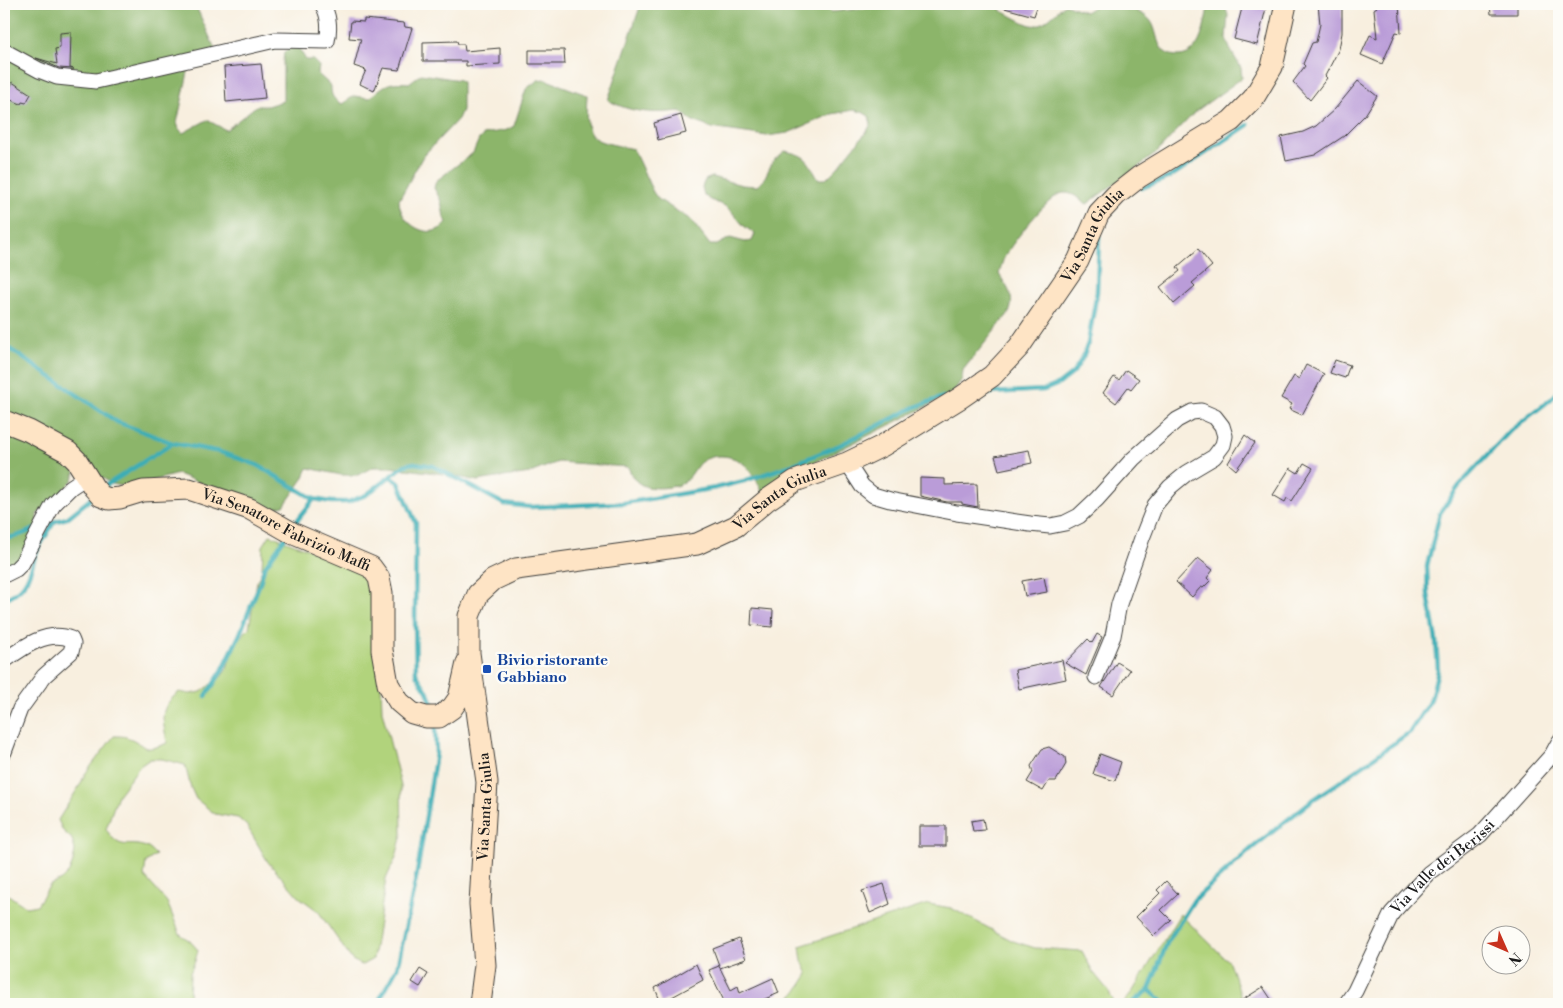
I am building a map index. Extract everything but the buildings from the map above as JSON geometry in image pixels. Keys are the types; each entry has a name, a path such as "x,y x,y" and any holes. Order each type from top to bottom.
{"street":[{"path":"4,51 57,77 96,81 275,40 327,41 329,28 322,4"},
{"name":"Via Santa Giulia","path":"480,1004 485,965 480,904 487,782 469,653 469,616 478,594 501,575 516,569 698,544 736,526 766,500 795,481 847,463 882,446 992,376 1019,347 1078,261 1098,213 1116,195 1139,177 1232,121 1253,99 1272,67 1286,4"},
{"path":"847,463 862,486 873,494 890,500 957,513 1050,526 1065,523 1079,516 1133,459 1177,420 1192,412 1201,411 1214,417 1222,426 1223,445 1214,457 1187,473 1170,487 1156,505 1142,538 1119,604 1113,636 1096,677"},
{"name":"Via Senatore Fabrizio Maffi","path":"4,421 29,431 68,452 77,461 86,477 101,496 109,499 120,498 143,491 189,489 250,508 294,534 371,567 379,578 382,593 382,650 388,684 399,702 412,713 426,717 439,717 452,708 458,698 469,653"},
{"path":"4,575 16,569 22,563 53,505 71,487 86,477"},
{"path":"4,662 23,647 52,636 64,636 70,639 73,644 71,652 44,676 20,709 4,752"},
{"name":"Via Valle dei Berissi","path":"1346,1004 1355,991 1392,913 1429,873 1480,835 1552,755 1559,742"}],"green space":[{"path":"4,4 195,4 215,49 190,63 177,123 183,133 207,120 226,130 256,106 267,106 283,101 284,53 290,47 298,47 306,60 313,60 319,66 318,74 331,86 333,97 342,104 354,96 369,98 391,83 409,83 421,74 460,80 462,82 462,110 458,119 423,156 399,200 400,209 404,217 417,228 425,231 433,231 447,222 444,217 441,201 434,188 436,181 473,153 479,139 485,134 507,130 514,126 526,89 538,80 544,79 587,95 587,123 593,137 607,143 633,149 658,199 691,220 710,245 717,245 730,238 745,242 752,241 755,234 744,226 725,206 710,200 704,195 702,187 705,180 712,177 742,185 757,186 763,181 773,161 785,151 806,159 818,179 826,179 838,167 871,124 869,116 854,110 832,114 788,133 767,136 711,128 691,120 680,111 643,112 625,108 608,100 641,4 819,4 832,12 867,8 872,4 1002,4 1000,10 1035,25 1047,20 1065,4 1085,12 1098,4 1129,4 1150,20 1161,48 1171,55 1179,56 1187,54 1198,44 1204,28 1209,4 1224,4 1228,15 1226,38 1241,68 1242,78 1195,112 1154,155 1087,204 1073,195 1063,193 1040,210 1015,241 1002,262 999,274 1008,288 1011,297 1012,302 1009,313 963,370 962,379 952,394 809,465 763,494 747,467 737,460 725,456 713,457 701,462 683,483 663,488 646,487 639,483 633,477 628,467 558,462 530,473 477,481 451,475 390,467 373,467 358,475 341,475 308,468 303,479 284,506 267,510 178,474 128,487 112,484 4,414"},
{"path":"4,432 62,459 75,471 73,480 37,514 37,526 22,559 4,571"},
{"path":"270,535 343,562 366,577 372,587 382,711 401,786 402,834 396,857 386,879 373,959 362,965 352,960 318,911 299,897 268,862 247,826 238,818 215,814 196,799 185,765 162,759 150,759 140,766 118,795 106,829 116,841 146,847 156,855 146,862 144,876 167,902 180,934 198,950 190,973 189,1004 4,1004 4,892 26,907 37,905 50,885 61,880 69,872 75,850 72,839 63,831 58,820 85,774 114,736 133,739 147,748 167,743 163,715 167,704 179,692 190,694 201,692 220,678 227,669 233,646 249,628 257,581 262,570 263,546"},
{"path":"928,904 951,908 1013,941 1035,948 1082,951 1093,972 1107,989 1115,1004 779,1004 795,994 808,974 802,961 800,946"},
{"path":"1180,914 1229,962 1244,1004 1123,1004"}],"waterway":[{"path":"1142,188 1170,177 1248,125"},
{"path":"984,390 991,393 1044,390 1059,384 1073,373 1083,357 1088,343 1097,292 1099,237"},
{"path":"4,345 117,422 173,443 220,452 257,465 314,499 331,502 348,502 366,495 405,465 414,463 433,466 504,504 530,507 624,503 716,488 789,466 840,445 915,407 943,397"},
{"path":"1131,1004 1149,990 1167,943 1194,900 1251,849 1311,801 1410,732 1431,699 1438,670 1436,640 1428,594 1427,566 1440,513 1459,486 1510,431 1559,391"},
{"path":"102,488 173,443"},
{"path":"391,477 399,483 416,523 416,674 427,691 435,711"},
{"path":"49,523 67,518 93,497"},
{"path":"292,527 314,499"},
{"path":"4,599 13,595 24,585 38,549 54,522"},
{"path":"4,539 35,529"},
{"path":"206,696 222,671 239,636 264,568 286,536"},
{"path":"377,1004 397,968 417,873 436,753 435,724"},
{"path":"1149,990 1166,1004"}],"place":[{"name":"Bivio ristorante Gabbiano","path":"487,669"}]}
